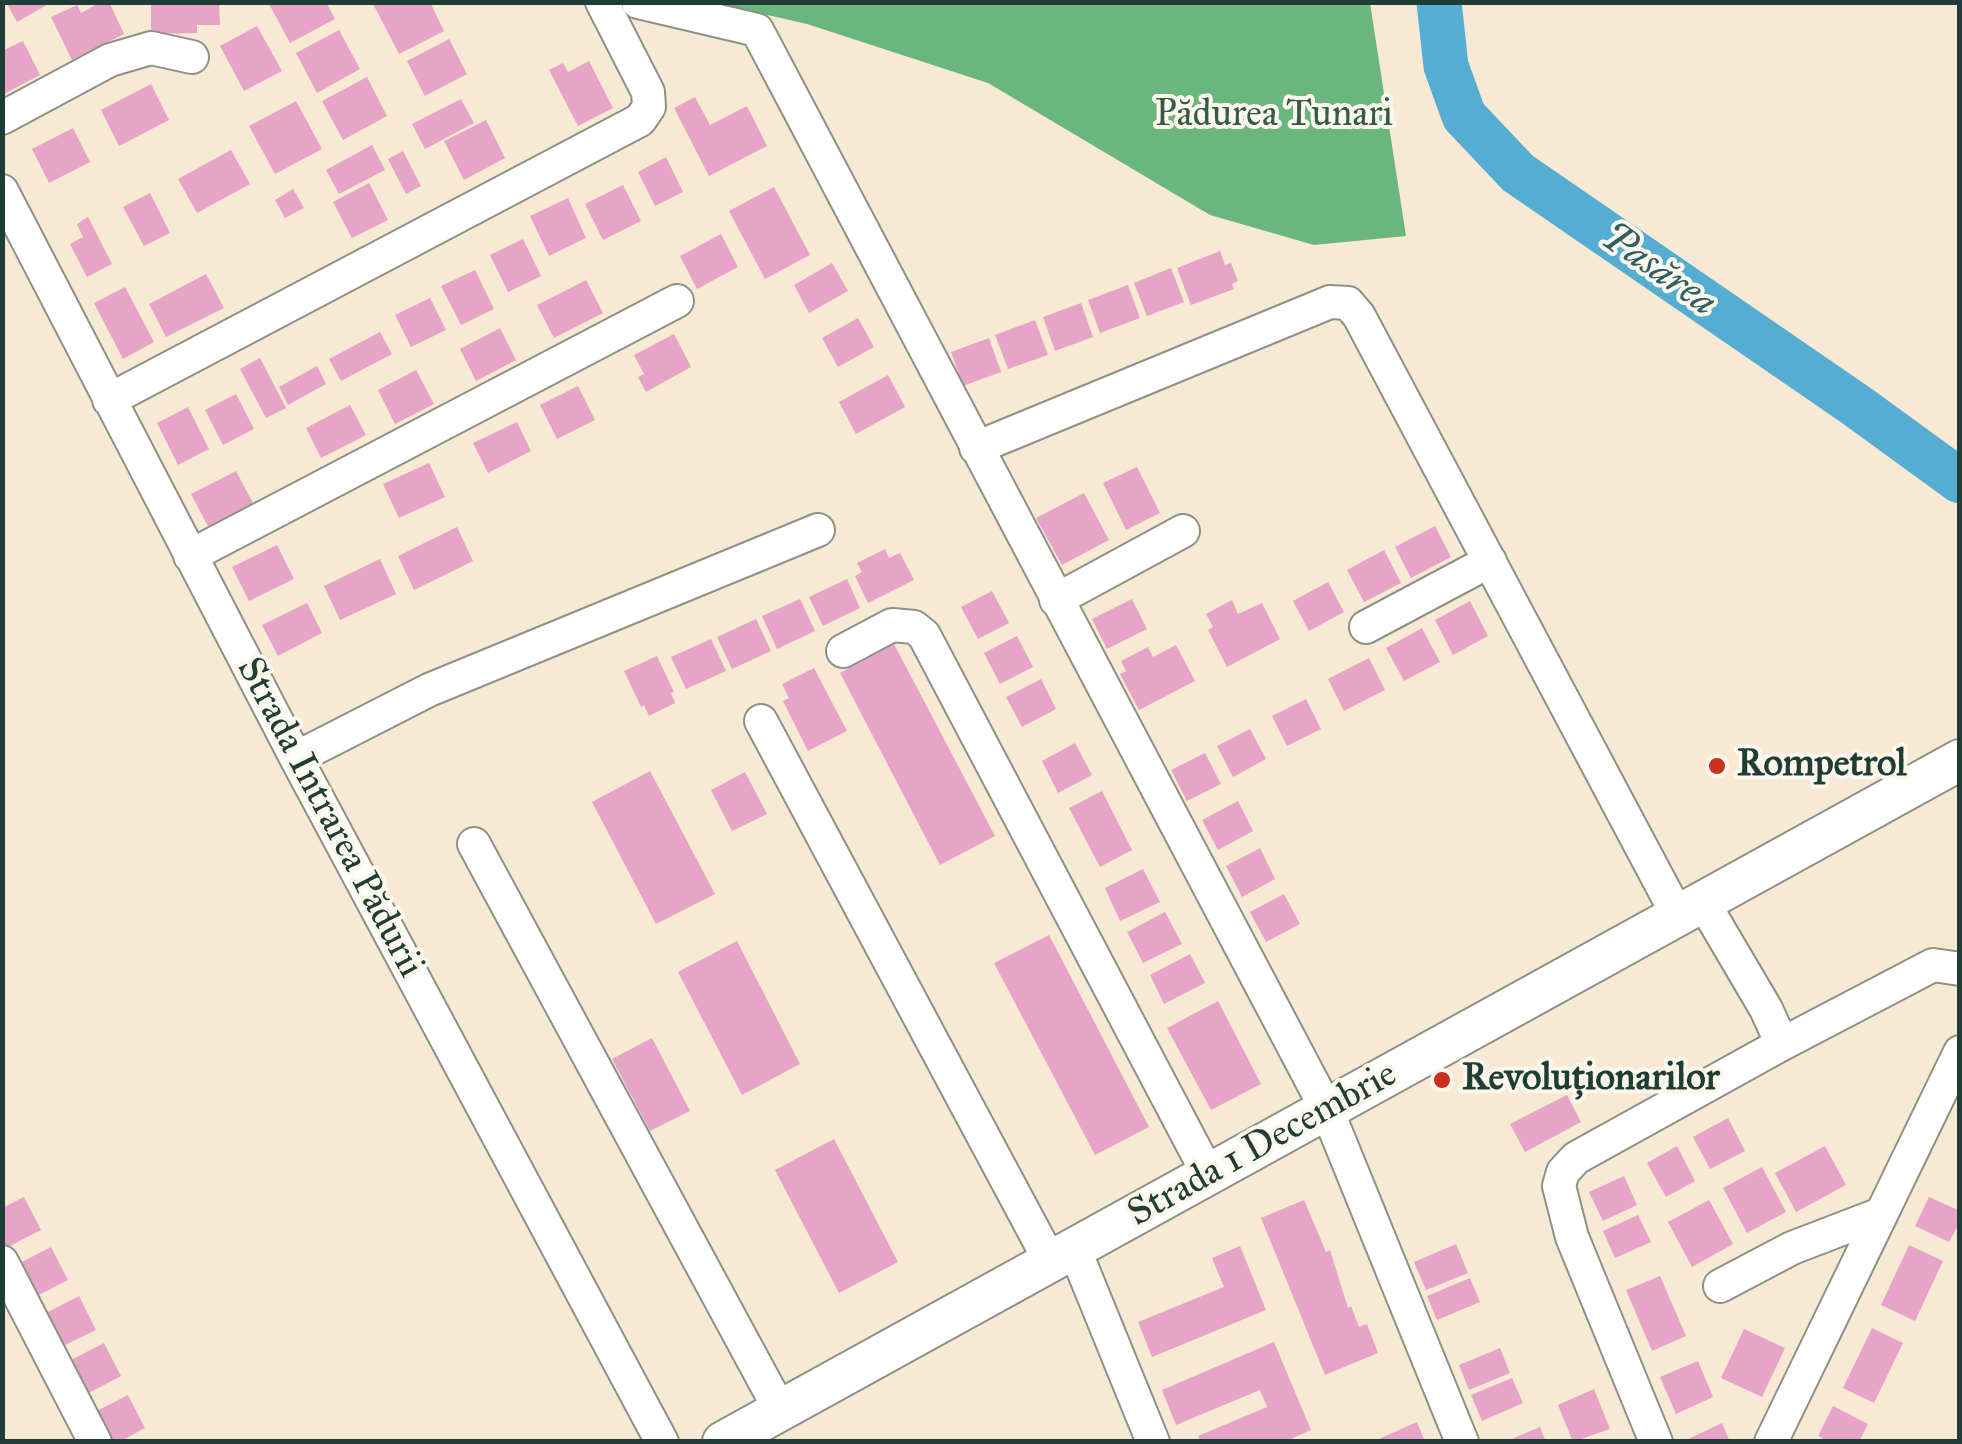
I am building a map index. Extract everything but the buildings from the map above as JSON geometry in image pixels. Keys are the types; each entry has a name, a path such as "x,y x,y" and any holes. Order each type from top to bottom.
{"main road":[{"name":"Strada 1 Decembrie","path":"724,1442 772,1424 1062,1254 1960,760"}],"street":[{"path":"109,400 640,120 648,107 648,92 602,2"},
{"path":"638,2 756,30 1326,1110 1462,1442"},
{"path":"2,118 110,60 151,48 192,57"},
{"name":"Strada Intrarea Pădurii","path":"2,191 296,758 662,1442"},
{"path":"190,556 677,301"},
{"path":"976,448 1330,302 1348,303 1359,316 1490,561 1691,909 1766,1009 1782,1044"},
{"path":"296,758 429,690 818,530"},
{"path":"1056,600 1183,531"},
{"path":"1366,628 1490,561"},
{"path":"844,651 892,625 914,626 924,635 1208,1174"},
{"path":"761,721 1062,1254 1153,1442"},
{"path":"474,844 772,1424"},
{"path":"1656,1442 1572,1238 1560,1196 1563,1172 1576,1158 1605,1140 1933,965 1960,968"},
{"path":"1771,1442 1878,1214 1960,1052"},
{"path":"1720,1286 1792,1248 1878,1214"},
{"path":"2,1262 96,1442"}],"green space":[{"name":"Pădurea Tunari","path":"715,3 1370,3 1406,236 1314,245 1210,215 988,83 807,24"}],"waterway":[{"name":"Pasărea","path":"1439,2 1446,66 1464,116 1518,173 1960,481"}],"place":[{"name":"Rompetrol","path":"1717,766"},
{"name":"Revoluționarilor","path":"1442,1080"}]}
